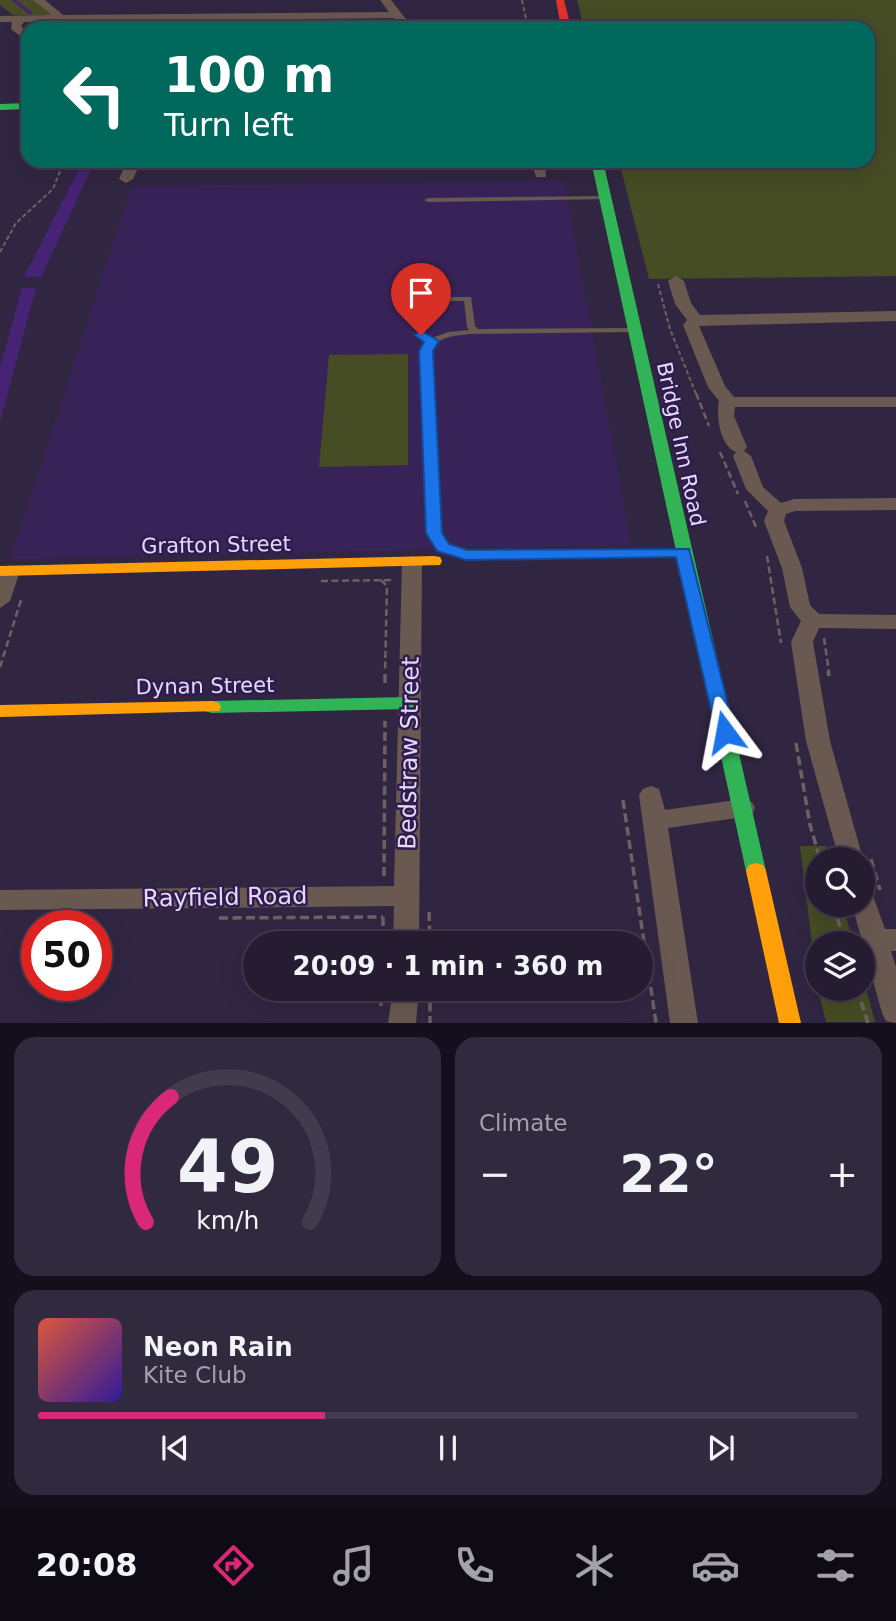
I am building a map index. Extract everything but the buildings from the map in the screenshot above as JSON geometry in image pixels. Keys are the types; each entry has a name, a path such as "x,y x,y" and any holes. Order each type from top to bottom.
{"main road":[{"path":"559,0 564,21"},
{"path":"0,107 21,106"},
{"name":"Bridge Inn Road","path":"599,168 790,1023"},
{"name":"Grafton Street","path":"5,571 423,562"},
{"name":"Dynan Street","path":"0,711 410,703"}],"street":[{"path":"38,0 58,13 55,20"},
{"path":"385,0 401,21"},
{"path":"186,21 396,15"},
{"path":"0,19 62,21"},
{"path":"20,19 15,27 21,32"},
{"path":"126,179 131,168"},
{"path":"676,281 683,304 696,320"},
{"path":"896,316 696,320 691,325 717,387 728,401 741,404 896,402"},
{"path":"728,401 725,416 755,489 778,510"},
{"path":"778,510 794,505 896,504"},
{"path":"778,510 774,521 792,568 800,607 817,621 896,622"},
{"name":"Bedstraw Street","path":"403,931 396,896 423,562"},
{"path":"0,601 5,571"},
{"path":"817,621 803,636 821,756 856,847"},
{"path":"651,795 684,1023"},
{"path":"655,821 743,808"},
{"name":"Rayfield Road","path":"0,900 396,896"},
{"path":"875,906 885,940 896,1013"}],"lane":[{"path":"428,200 605,198"},
{"path":"432,341 421,335 421,299 468,299 471,327 476,332"},
{"path":"634,330 547,336 476,332 448,334 432,341 426,351 434,533 443,548 466,555 683,552"}],"path":[{"path":"522,0 526,21"},
{"path":"0,252 16,223 52,189 61,168"},
{"path":"658,284 670,329 710,426"},
{"path":"720,452 759,536"},
{"path":"763,548 782,646"},
{"path":"380,563 382,580 387,586 385,704 396,896 386,931"},
{"path":"0,667 22,596"},
{"path":"817,621 829,683"},
{"path":"796,739 810,825 816,847"},
{"path":"623,800 656,1023"},
{"path":"861,1001 868,1023"},
{"path":"411,1004 430,1023"}],"shaded area":[{"path":"79,168 92,168 41,277 24,277"},
{"path":"564,181 631,545 10,559 132,186"},
{"path":"22,288 36,288 0,422 0,368"}],"green space":[{"path":"0,0 34,0 55,16 13,15 0,5"},
{"path":"577,0 896,0 896,276 649,279 621,168 875,168 875,21 582,21"},
{"path":"408,354 408,465 319,467 329,355"},
{"path":"800,846 826,846 805,847 805,887"},
{"path":"809,917 846,917 850,931 810,931"},
{"path":"821,1001 869,1001 875,1022 826,1022"}],"waterway":[{"path":"14,0 30,13"}],"traffic: fast":[{"path":"0,107 21,106"},
{"path":"599,168 756,871"},
{"path":"212,707 410,703"}],"traffic: slow":[{"path":"0,571 434,561"},
{"path":"0,711 212,707"},
{"path":"756,871 790,1023"}],"traffic: jam":[{"path":"560,0 564,21"}],"route":[{"path":"421,335 432,341 426,351 434,533 443,548 466,555 683,552 725,732"}]}
